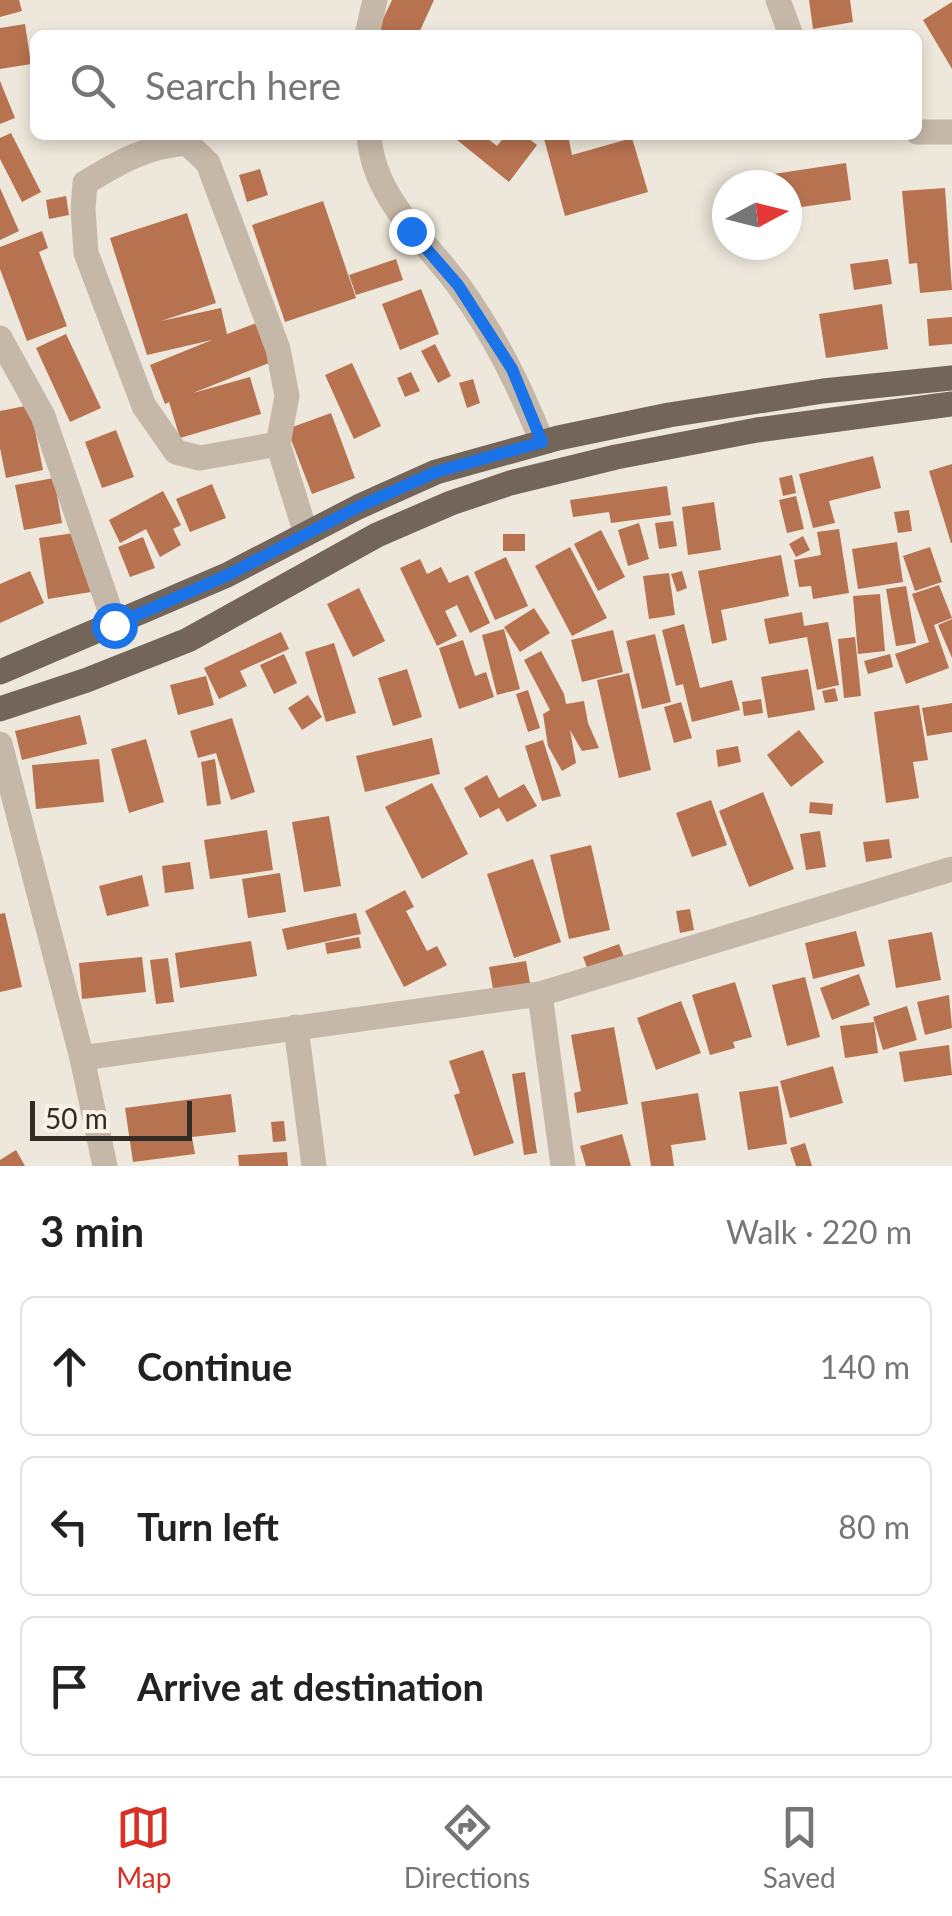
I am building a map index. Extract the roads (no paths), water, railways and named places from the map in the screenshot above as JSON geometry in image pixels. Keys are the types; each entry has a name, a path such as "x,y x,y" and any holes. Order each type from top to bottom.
{"main road":[{"path":"0,672 228,575 436,472 542,442 669,415 952,378"},
{"path":"0,709 188,640 378,535 510,483 616,457 757,430 952,404"}],"street":[{"path":"369,30 375,0"},
{"path":"778,0 789,30"},
{"path":"922,132 952,132"},
{"path":"369,140 389,197 411,231 458,285 512,369 542,442"},
{"path":"278,444 200,458 176,452 144,406 86,253 83,209 85,183 131,154 187,142 208,162 278,349 287,396 278,444 306,534"},
{"path":"0,338 43,416 114,625"},
{"path":"0,744 82,1058 105,1166"},
{"path":"82,1058 540,994 952,869"},
{"path":"540,994 563,1166"},
{"path":"296,1027 314,1166"}]}
